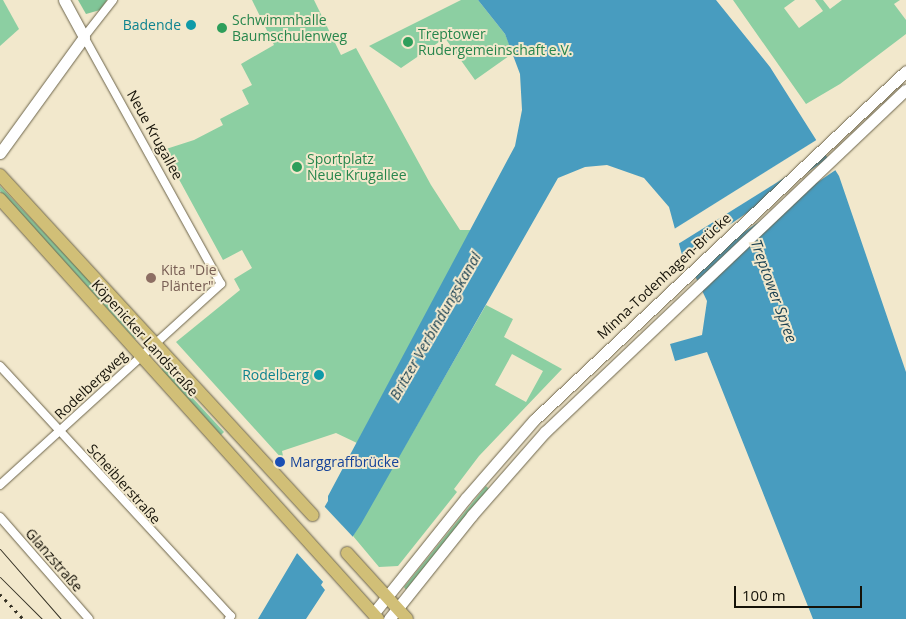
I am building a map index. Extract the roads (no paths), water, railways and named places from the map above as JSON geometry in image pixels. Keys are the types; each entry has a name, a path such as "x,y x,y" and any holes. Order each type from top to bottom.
{"main road":[{"name":"Neue Krugallee","path":"64,0 84,38"},
{"path":"0,153 84,38"},
{"name":"Minna-Todenhagen-Brücke","path":"376,617 387,597 483,477 564,390 906,71"},
{"path":"389,619 494,488 593,385 883,115 906,90"},
{"name":"Köpenicker Landstraße","path":"0,175 313,515"},
{"name":"Köpenicker Landstraße","path":"0,199 301,536 376,617"},
{"path":"267,497 268,465"},
{"path":"347,553 407,619"}],"street":[{"path":"84,38 113,0"},
{"name":"Neue Krugallee","path":"84,38 221,284"},
{"name":"Rodelbergweg","path":"0,484 221,284"},
{"name":"Scheiblerstraße","path":"0,366 230,618"},
{"name":"Glanzstraße","path":"0,517 89,619"}],"water":[{"path":"478,0 716,0 770,67 839,176 906,372 906,619 813,619 707,352 675,361 670,344 702,335 707,301 685,255 682,255 669,207 644,178 607,165 585,167 558,178 361,524 321,585 325,590 306,619 258,619 328,501 328,496 515,146 522,110 520,74 505,34"}],"tram line":[{"path":"0,549 61,619"},
{"path":"0,577 42,619"}],"railway":[{"path":"0,594 23,619"}],"place":[{"name":"Badende","path":"191,25"},
{"name":"Schwimmhalle Baumschulenweg","path":"222,28"},
{"name":"Treptower Rudergemeinschaft e.V.","path":"408,42"},
{"name":"Sportplatz Neue Krugallee","path":"297,167"},
{"name":"Kita \"Die Plänter\"","path":"151,278"},
{"name":"Rodelberg","path":"319,375"},
{"name":"Marggraffbrücke","path":"280,462"}],"water label":[{"name":"Treptower Spree","path":"774,291"},
{"name":"Britzer Verbindungskanal","path":"435,326"}]}
